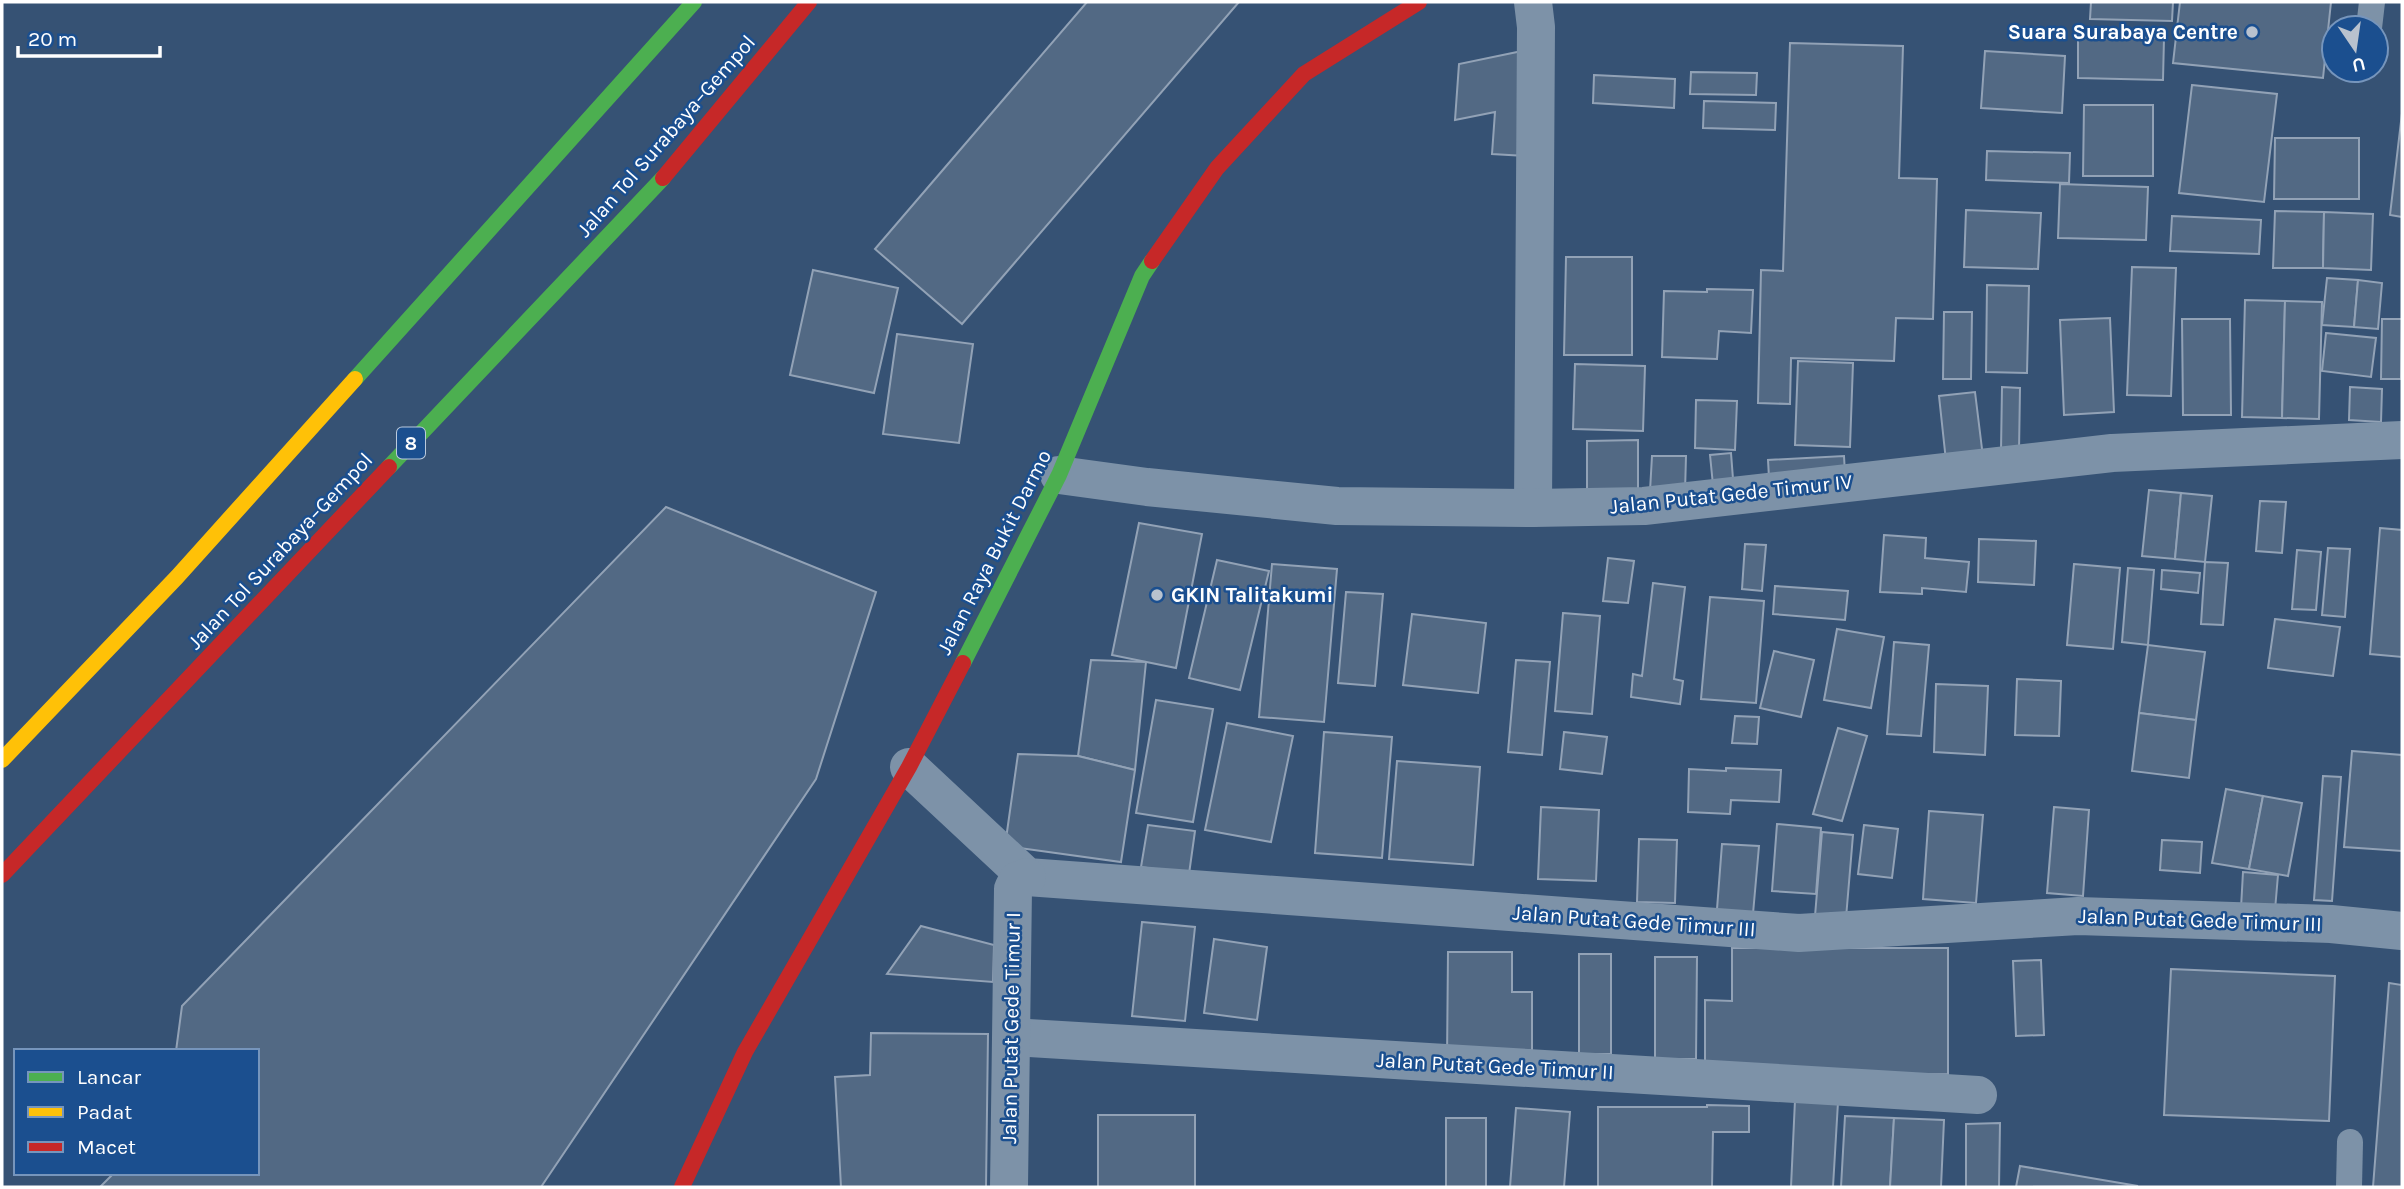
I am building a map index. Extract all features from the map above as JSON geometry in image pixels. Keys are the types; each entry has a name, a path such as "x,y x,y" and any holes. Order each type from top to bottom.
{"main road":[{"path":"2,760 186,566 694,2"},
{"name":"Jalan Tol Surabaya–Gempol","path":"2,875 665,176 809,2"},
{"name":"Jalan Raya Bukit Darmo","path":"682,1187 745,1052 909,767 1059,475 1142,276 1217,168 1304,74 1419,2"}],"street":[{"path":"1533,2 1536,27 1533,508"},
{"name":"Jalan Putat Gede Timur IV","path":"1059,475 1147,487 1337,506 1644,506 2112,453 2402,440"},
{"path":"909,767 1027,877"},
{"name":"Jalan Putat Gede Timur III","path":"1027,877 1799,933 2078,916 2331,924 2402,931"},
{"name":"Jalan Putat Gede Timur I","path":"1009,1187 1013,889 1017,881 1027,877"},
{"name":"Jalan Putat Gede Timur II","path":"1012,1037 1978,1095"}],"lane":[{"path":"2349,1187 2350,1142"}],"building":[{"path":"1087,2 1239,2 962,324 875,249"},
{"path":"2091,2 2173,2 2172,21 2090,19"},
{"name":"Suara Surabaya Centre","path":"2180,2 2331,2 2330,14 2320,14 2320,78 2173,63"},
{"path":"2078,36 2164,38 2163,80 2078,78"},
{"path":"1790,43 1903,46 1899,178 1937,179 1933,319 1896,318 1894,361 1791,358 1790,404 1758,403 1761,270 1783,271"},
{"path":"1522,51 1528,156 1492,154 1495,112 1455,120 1459,64"},
{"path":"1985,51 2065,56 2062,113 1981,108"},
{"path":"1691,72 1757,73 1756,95 1690,94"},
{"path":"1594,75 1675,79 1674,108 1593,103"},
{"path":"2192,85 2277,94 2264,202 2179,193"},
{"path":"1704,101 1776,103 1775,130 1703,128"},
{"path":"2084,105 2153,105 2153,176 2083,176"},
{"path":"2402,113 2402,217 2390,215"},
{"path":"2275,138 2359,138 2359,199 2274,199"},
{"path":"1987,151 2070,153 2069,183 1986,180"},
{"path":"2060,184 2148,187 2146,240 2058,238"},
{"path":"1966,210 2041,213 2038,269 1964,267"},
{"path":"2275,211 2324,212 2323,268 2273,268"},
{"path":"2324,212 2373,214 2371,270 2323,268"},
{"path":"2172,216 2261,220 2259,254 2170,251"},
{"path":"1566,257 1632,257 1632,355 1564,355"},
{"path":"2132,267 2176,268 2171,396 2127,395"},
{"path":"813,270 898,288 874,393 790,375"},
{"path":"2327,278 2358,280 2354,327 2322,325"},
{"path":"2358,280 2382,283 2378,329 2354,327"},
{"path":"1987,285 2029,286 2027,373 1986,372"},
{"path":"1707,289 1753,290 1751,333 1719,331 1717,359 1662,357 1664,291 1707,292"},
{"path":"2245,300 2285,301 2282,418 2242,417"},
{"path":"2285,301 2322,302 2319,419 2282,418"},
{"path":"1944,312 1972,312 1971,379 1943,379"},
{"path":"2110,318 2114,412 2064,415 2060,320"},
{"path":"2182,319 2230,319 2231,415 2183,415"},
{"path":"2382,319 2402,319 2401,379 2381,379"},
{"path":"2326,333 2376,338 2371,377 2322,371"},
{"path":"897,334 973,344 959,443 883,434"},
{"path":"1798,361 1853,363 1850,447 1795,445"},
{"path":"1575,364 1645,366 1643,431 1573,429"},
{"path":"2002,387 2020,388 2019,451 2001,451"},
{"path":"2350,387 2382,389 2381,422 2349,420"},
{"path":"1975,392 1983,457 1946,461 1939,396"},
{"path":"1696,400 1737,401 1735,450 1695,448"},
{"path":"1638,440 1638,494 1587,494 1587,441"},
{"path":"1731,453 1734,492 1714,495 1710,455"},
{"path":"1652,456 1686,456 1685,492 1650,491"},
{"path":"1844,456 1845,474 1769,478 1768,460"},
{"path":"2149,490 2181,493 2175,559 2142,556"},
{"path":"2181,493 2212,496 2205,562 2175,559"},
{"path":"2260,501 2286,502 2282,553 2256,551"},
{"path":"666,507 876,592 816,779 541,1187 100,1187 112,1175 259,1175 259,1049 176,1049 182,1006"},
{"name":"GKIN Talitakumi","path":"1139,523 1202,534 1176,668 1112,655"},
{"path":"2380,528 2402,530 2402,657 2370,654"},
{"path":"1884,535 1926,538 1925,558 1969,562 1966,592 1922,588 1922,594 1880,592"},
{"path":"1979,539 2036,541 2034,585 1978,582"},
{"path":"1745,544 1766,545 1762,591 1742,589"},
{"path":"2328,548 2350,549 2345,617 2322,615"},
{"path":"2297,550 2321,552 2316,610 2292,609"},
{"path":"1608,558 1634,561 1628,603 1603,601"},
{"path":"1217,560 1269,571 1240,690 1189,678"},
{"path":"2205,562 2228,563 2223,625 2201,624"},
{"path":"1272,564 1337,569 1324,722 1259,717"},
{"path":"2074,564 2120,568 2113,649 2067,645"},
{"path":"2128,568 2154,570 2148,645 2122,642"},
{"path":"2162,570 2200,573 2198,593 2161,589"},
{"path":"1653,583 1685,587 1674,679 1683,681 1680,704 1631,697 1633,674 1642,676"},
{"path":"1775,586 1848,591 1845,620 1773,614"},
{"path":"1346,592 1383,594 1375,686 1338,683"},
{"path":"1710,597 1764,601 1756,703 1701,699"},
{"path":"1563,613 1600,616 1592,714 1555,711"},
{"path":"1412,614 1486,623 1478,693 1403,685"},
{"path":"2275,619 2340,627 2333,676 2268,668"},
{"path":"1837,629 1884,637 1871,708 1824,700"},
{"path":"1894,642 1929,645 1921,736 1887,734"},
{"path":"2148,645 2205,652 2196,720 2139,713"},
{"path":"1774,651 1814,660 1801,717 1760,708"},
{"path":"1091,660 1146,662 1135,770 1078,756"},
{"path":"1516,660 1550,662 1542,755 1508,752"},
{"path":"2017,679 2061,681 2059,736 2015,735"},
{"path":"1936,684 1988,686 1985,755 1934,752"},
{"path":"1156,700 1213,709 1193,822 1136,813"},
{"path":"2139,713 2196,720 2189,778 2132,771"},
{"path":"1735,716 1759,717 1757,744 1732,743"},
{"path":"1227,723 1293,736 1271,842 1205,830"},
{"path":"1838,728 1867,736 1842,821 1813,814"},
{"path":"1324,732 1392,737 1382,858 1315,853"},
{"path":"1564,732 1607,737 1602,774 1560,769"},
{"path":"2352,751 2402,755 2402,851 2344,847"},
{"path":"1018,754 1078,756 1135,770 1121,862 1005,846"},
{"path":"1397,761 1480,767 1473,865 1389,859"},
{"path":"1726,768 1781,770 1779,802 1731,800 1730,814 1688,812 1689,769 1726,771"},
{"path":"2323,776 2341,777 2332,901 2314,900"},
{"path":"2226,789 2263,796 2249,869 2212,863"},
{"path":"2263,796 2302,803 2288,876 2249,869"},
{"path":"1541,807 1599,810 1596,881 1538,879"},
{"path":"2054,807 2089,810 2083,896 2047,893"},
{"path":"1929,811 1983,815 1976,903 1923,899"},
{"path":"1777,824 1821,828 1816,894 1772,891"},
{"path":"1148,825 1195,831 1189,874 1141,867"},
{"path":"1864,825 1898,829 1892,878 1858,874"},
{"path":"1822,832 1853,835 1846,918 1815,916"},
{"path":"1639,839 1677,840 1675,903 1637,902"},
{"path":"2162,840 2202,842 2200,873 2160,870"},
{"path":"1722,844 1759,846 1752,925 1716,922"},
{"path":"2243,872 2278,875 2275,910 2241,908"},
{"path":"1142,922 1195,927 1185,1021 1132,1016"},
{"path":"921,926 994,945 993,982 887,974"},
{"path":"1214,939 1267,947 1257,1020 1204,1013"},
{"path":"1732,948 1948,948 1948,1074 1705,1076 1705,1000 1732,1001"},
{"path":"1448,952 1512,952 1512,992 1532,992 1532,1050 1447,1060"},
{"path":"1579,954 1611,954 1611,1054 1579,1054"},
{"path":"1655,957 1697,957 1696,1059 1655,1059"},
{"path":"2041,960 2044,1035 2016,1036 2013,961"},
{"path":"2171,969 2335,976 2329,1121 2164,1115"},
{"path":"2389,983 2402,985 2402,1187 2373,1187"},
{"path":"871,1033 988,1034 986,1187 841,1187 835,1077 870,1075"},
{"path":"1795,1100 1838,1102 1833,1187 1791,1187"},
{"path":"1749,1106 1749,1132 1713,1132 1712,1187 1598,1187 1598,1107"},
{"path":"1516,1108 1570,1112 1564,1187 1510,1187"},
{"path":"1098,1115 1195,1115 1195,1187 1098,1187"},
{"path":"1845,1116 1894,1118 1890,1187 1841,1187"},
{"path":"1446,1118 1486,1118 1486,1187 1446,1187"},
{"path":"1894,1118 1944,1120 1941,1187 1890,1187"},
{"path":"2000,1123 1999,1187 1966,1187 1966,1124"},
{"path":"2020,1166 2138,1186 2016,1187"}],"traffic: fast":[{"path":"355,379 694,2"},
{"path":"389,467 663,178"},
{"path":"963,663 1059,475 1142,276 1152,261"}],"traffic: slow":[{"path":"2,760 177,577 355,379"}],"traffic: jam":[{"path":"663,178 809,2"},
{"path":"1152,261 1217,168 1304,74 1419,2"},
{"path":"2,875 389,467"},
{"path":"682,1187 745,1052 909,767 963,663"}],"place":[{"name":"Suara Surabaya Centre","path":"2252,32"},
{"name":"GKIN Talitakumi","path":"1157,595"}]}
